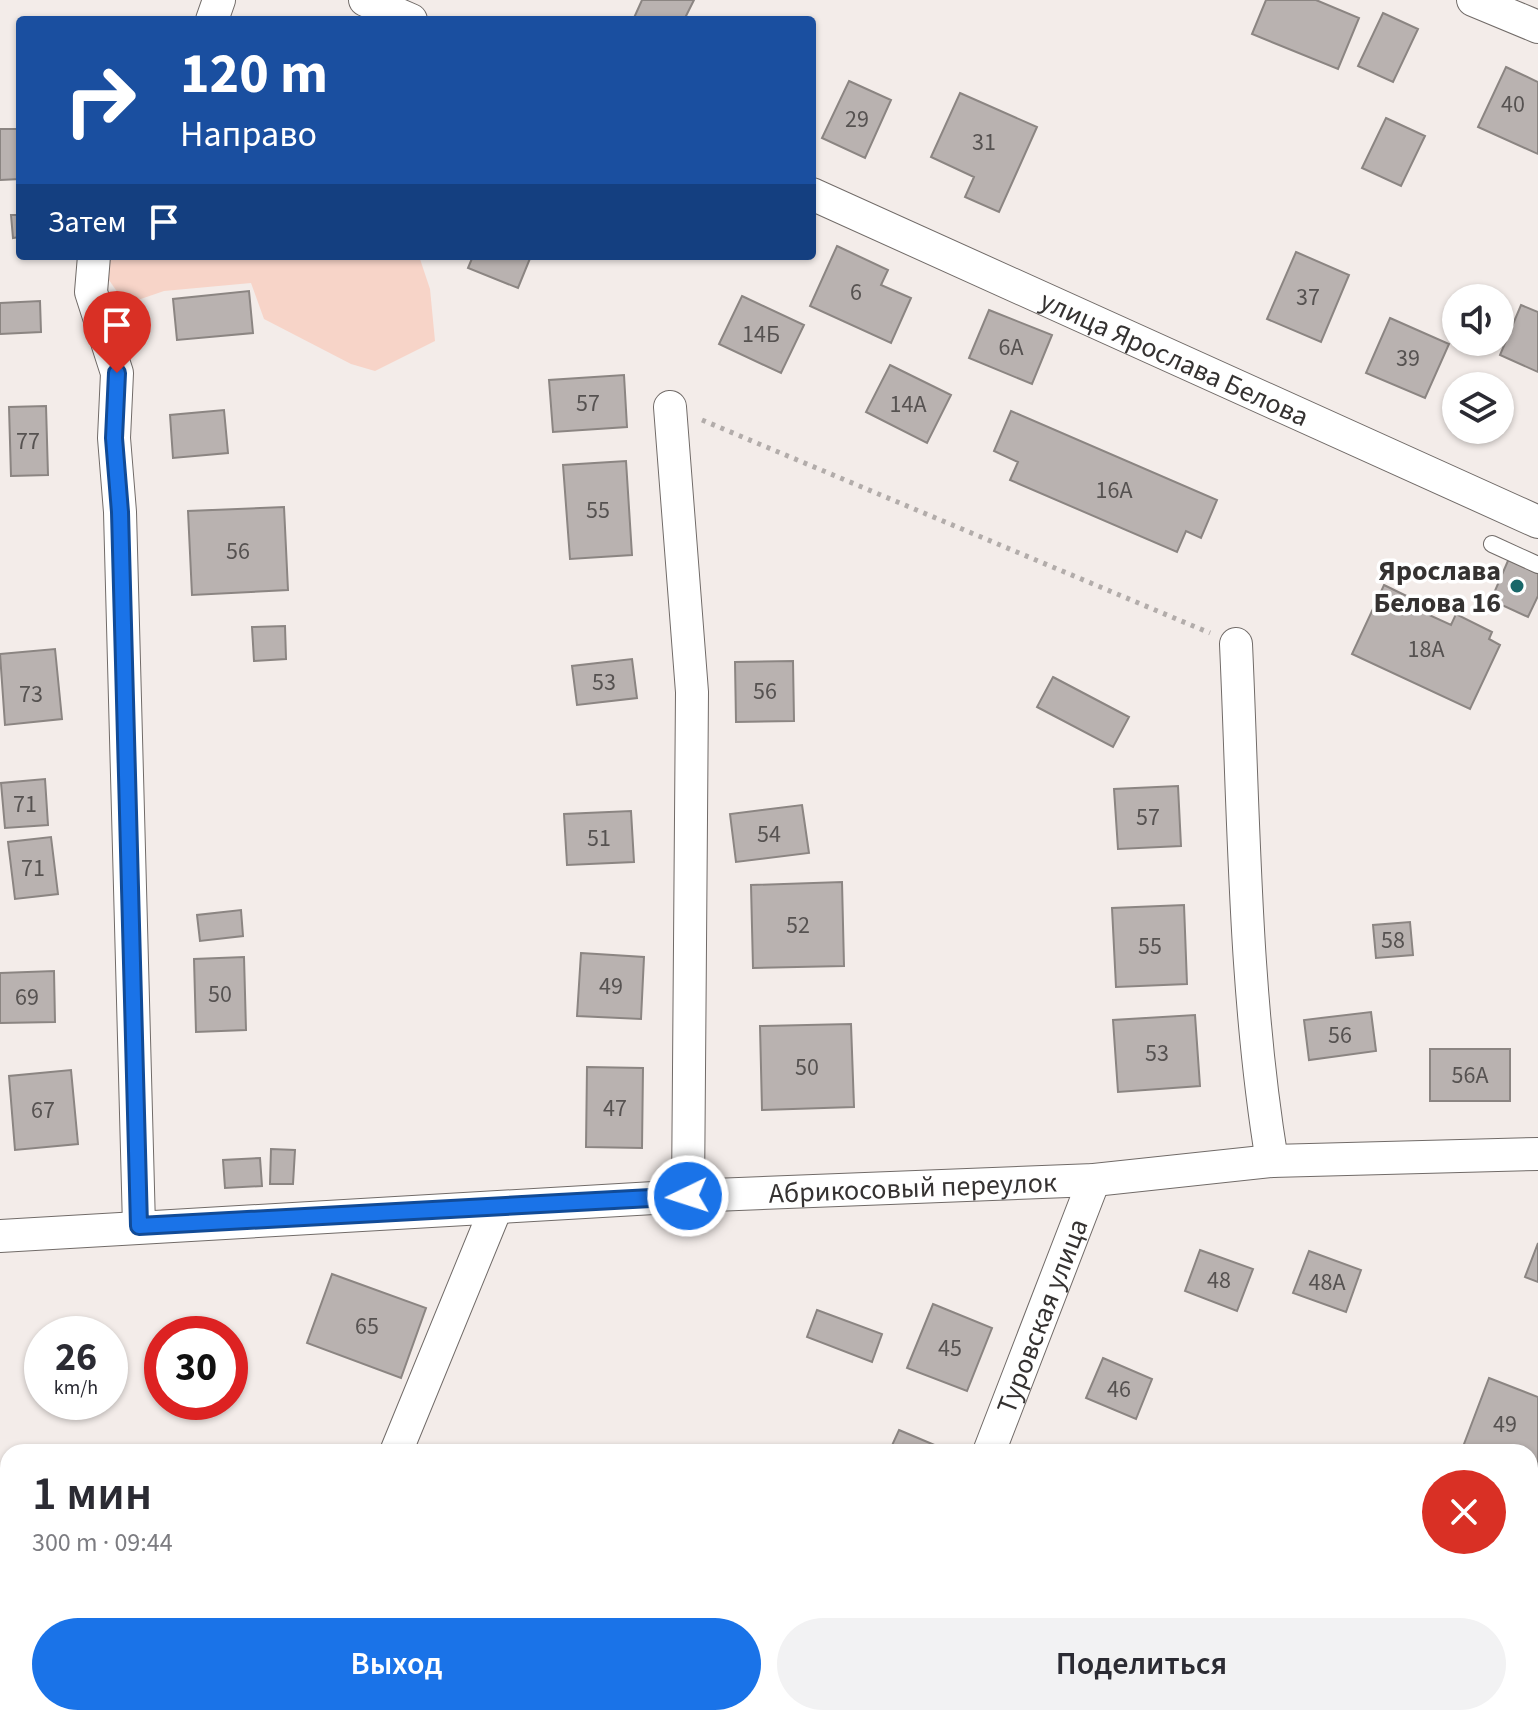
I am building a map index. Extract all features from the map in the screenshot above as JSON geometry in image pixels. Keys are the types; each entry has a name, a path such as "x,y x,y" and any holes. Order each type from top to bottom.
{"street":[{"path":"365,0 402,16"},
{"path":"1473,0 1538,27"},
{"name":"улица Ярослава Белова","path":"816,196 1538,522"},
{"path":"94,260 91,292 117,373 114,438 120,512 139,1226"},
{"path":"670,407 692,692 688,1196"},
{"path":"1236,644 1247,894 1264,1111 1272,1161"},
{"name":"Абрикосовый переулок","path":"0,1236 688,1196 1094,1180 1272,1161 1538,1154"},
{"name":"Туровская улица","path":"992,1444 1094,1180"},
{"path":"399,1444 496,1208"}],"lane":[{"path":"1492,544 1538,565"}],"path":[{"path":"670,407 1236,644"}],"shaded area":[{"path":"107,260 420,260 430,289 435,341 375,371 351,364 264,319 251,283 164,291 135,301 120,296 109,280"}],"building":[{"path":"642,0 694,0 686,16 635,16"},
{"path":"1266,0 1316,0 1359,18 1338,69 1252,34"},
{"path":"1383,13 1418,29 1393,82 1358,66"},
{"path":"1506,67 1538,82 1538,154 1478,127"},
{"path":"849,81 891,100 865,158 822,138"},
{"path":"960,93 1037,127 999,212 965,197 974,177 931,157"},
{"path":"1386,118 1425,136 1401,186 1362,168"},
{"path":"0,129 16,129 16,179 0,180"},
{"path":"11,215 16,215 16,238 13,238"},
{"path":"837,246 888,270 881,285 911,298 891,343 810,306"},
{"path":"1296,252 1349,275 1321,342 1267,319"},
{"path":"471,260 529,260 518,288 468,268"},
{"path":"249,291 253,333 177,340 173,299"},
{"path":"742,296 804,325 781,373 719,344"},
{"path":"40,301 41,332 0,334 0,303"},
{"path":"1521,305 1538,312 1538,372 1502,356 1514,356 1514,322"},
{"path":"989,310 1052,335 1032,384 969,358"},
{"path":"1390,318 1442,341 1444,356 1425,398 1366,373"},
{"path":"890,365 951,395 927,443 866,412"},
{"path":"624,375 627,427 553,432 549,380"},
{"path":"46,406 48,475 11,476 9,407"},
{"path":"224,410 228,453 173,458 170,415"},
{"path":"1011,411 1217,500 1201,538 1186,531 1177,552 1010,480 1018,462 994,451"},
{"path":"626,461 632,555 570,559 563,465"},
{"path":"284,507 288,590 192,595 188,511"},
{"name":"Ярослава Белова 16","path":"1510,556 1538,568 1538,596 1528,617 1491,600"},
{"path":"1384,585 1419,602 1416,609 1451,625 1456,614 1492,632 1489,639 1500,645 1470,709 1352,654"},
{"path":"285,626 286,659 254,661 252,627"},
{"path":"55,649 62,719 5,725 0,654"},
{"path":"632,659 637,698 577,705 572,666"},
{"path":"793,661 794,721 736,722 735,662"},
{"path":"1053,677 1129,717 1113,747 1037,707"},
{"path":"45,779 48,825 5,828 1,783"},
{"path":"1178,786 1181,846 1118,849 1114,789"},
{"path":"802,805 809,853 736,862 730,814"},
{"path":"631,811 634,862 567,865 564,814"},
{"path":"51,837 58,894 15,899 8,842"},
{"path":"842,882 844,966 753,968 751,885"},
{"path":"1184,905 1187,984 1116,987 1112,908"},
{"path":"241,910 243,936 200,941 197,915"},
{"path":"1410,922 1413,955 1376,958 1373,925"},
{"path":"581,953 644,957 641,1019 577,1016"},
{"path":"244,957 246,1030 196,1032 194,959"},
{"path":"54,971 55,1022 0,1023 0,973"},
{"path":"1371,1012 1376,1051 1309,1060 1304,1020"},
{"path":"1195,1015 1200,1086 1118,1092 1113,1020"},
{"path":"851,1024 854,1107 762,1110 760,1026"},
{"path":"1430,1049 1510,1049 1510,1101 1430,1101"},
{"path":"587,1067 643,1068 642,1148 586,1147"},
{"path":"71,1070 78,1144 15,1150 9,1076"},
{"path":"271,1149 295,1150 293,1184 270,1184"},
{"path":"260,1158 262,1186 225,1188 223,1160"},
{"path":"1538,1243 1538,1282 1525,1277"},
{"path":"1200,1250 1253,1269 1237,1311 1185,1291"},
{"path":"1309,1251 1361,1270 1346,1312 1293,1293"},
{"path":"332,1274 426,1308 401,1378 307,1343"},
{"path":"933,1304 992,1328 967,1391 907,1368"},
{"path":"817,1310 882,1334 872,1362 807,1337"},
{"path":"1103,1358 1152,1379 1136,1419 1086,1398"},
{"path":"1489,1378 1538,1397 1538,1444 1464,1444"},
{"path":"899,1430 932,1444 893,1444"}],"place":[{"name":"Ярослава Белова 16","path":"1517,586"}],"route":[{"path":"117,373 114,438 120,512 139,1226 688,1196"}]}
